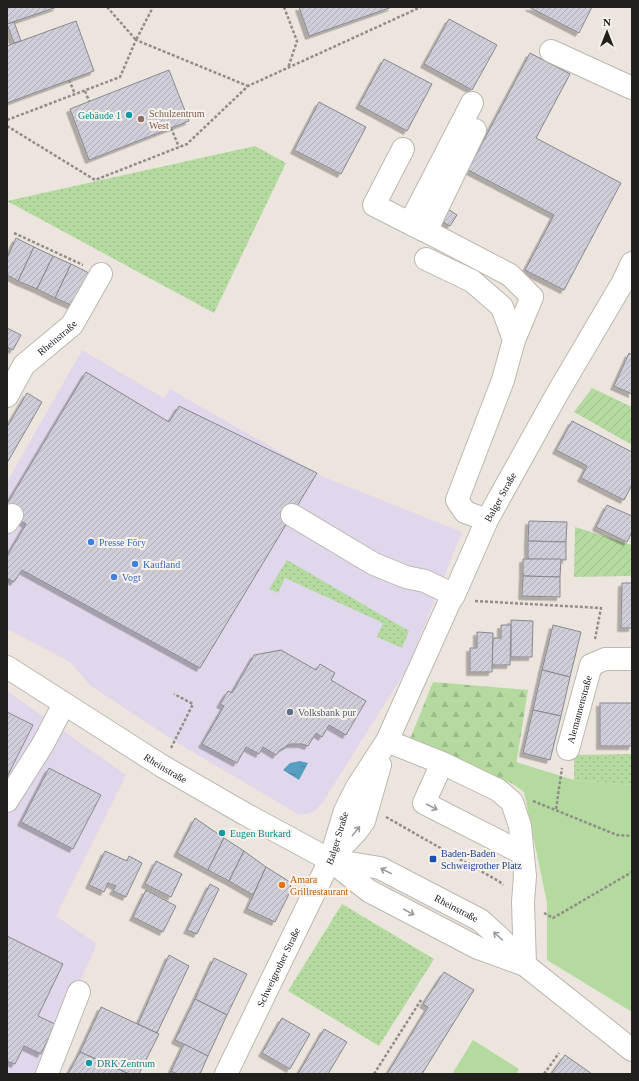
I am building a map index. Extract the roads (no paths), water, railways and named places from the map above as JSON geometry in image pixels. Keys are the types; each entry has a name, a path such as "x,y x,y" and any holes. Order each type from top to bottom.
{"street":[{"path":"551,51 632,88"},
{"path":"418,227 472,103"},
{"path":"418,227 475,130"},
{"path":"403,149 374,205 510,275 532,296 514,340 503,380 456,500 465,512 487,520"},
{"path":"426,259 472,281 502,307 514,340"},
{"name":"Balger Straße","path":"330,860 345,811 357,787 387,741 487,520 557,394 623,282 632,263"},
{"name":"Rheinstraße","path":"7,396 24,365 72,325 101,274"},
{"path":"292,515 374,564 406,577 425,581 452,599"},
{"name":"Alemannenstraße","path":"568,749 591,665 605,659 632,659"},
{"name":"Rheinstraße","path":"7,667 162,766 245,814 330,860 380,868 480,920 525,964 632,1050"},
{"path":"7,801 43,744 64,704"},
{"path":"387,741 442,763 498,790 512,802 520,826 525,876 523,902 525,964"},
{"name":"Balger Straße","path":"330,860 364,821 387,741"},
{"path":"442,763 424,803 522,853"},
{"name":"Schweigrother Straße","path":"231,1072 330,860"},
{"path":"47,1074 79,992"}],"water":[{"path":"300,761 308,763 299,780 283,770 290,763"}],"place":[{"name":"Gebäude 1","path":"129,115"},
{"name":"Schulzentrum West","path":"141,119"},
{"name":"Presse Föry","path":"91,542"},
{"name":"Kaufland","path":"135,564"},
{"name":"Vogt","path":"114,577"},
{"name":"Volksbank pur","path":"290,712"},
{"name":"Eugen Burkard","path":"222,833"},
{"name":"Baden-Baden Schweigrother Platz","path":"433,859"},
{"name":"Amara Grillrestaurant","path":"282,885"},
{"name":"DRK Zentrum","path":"89,1063"}]}
